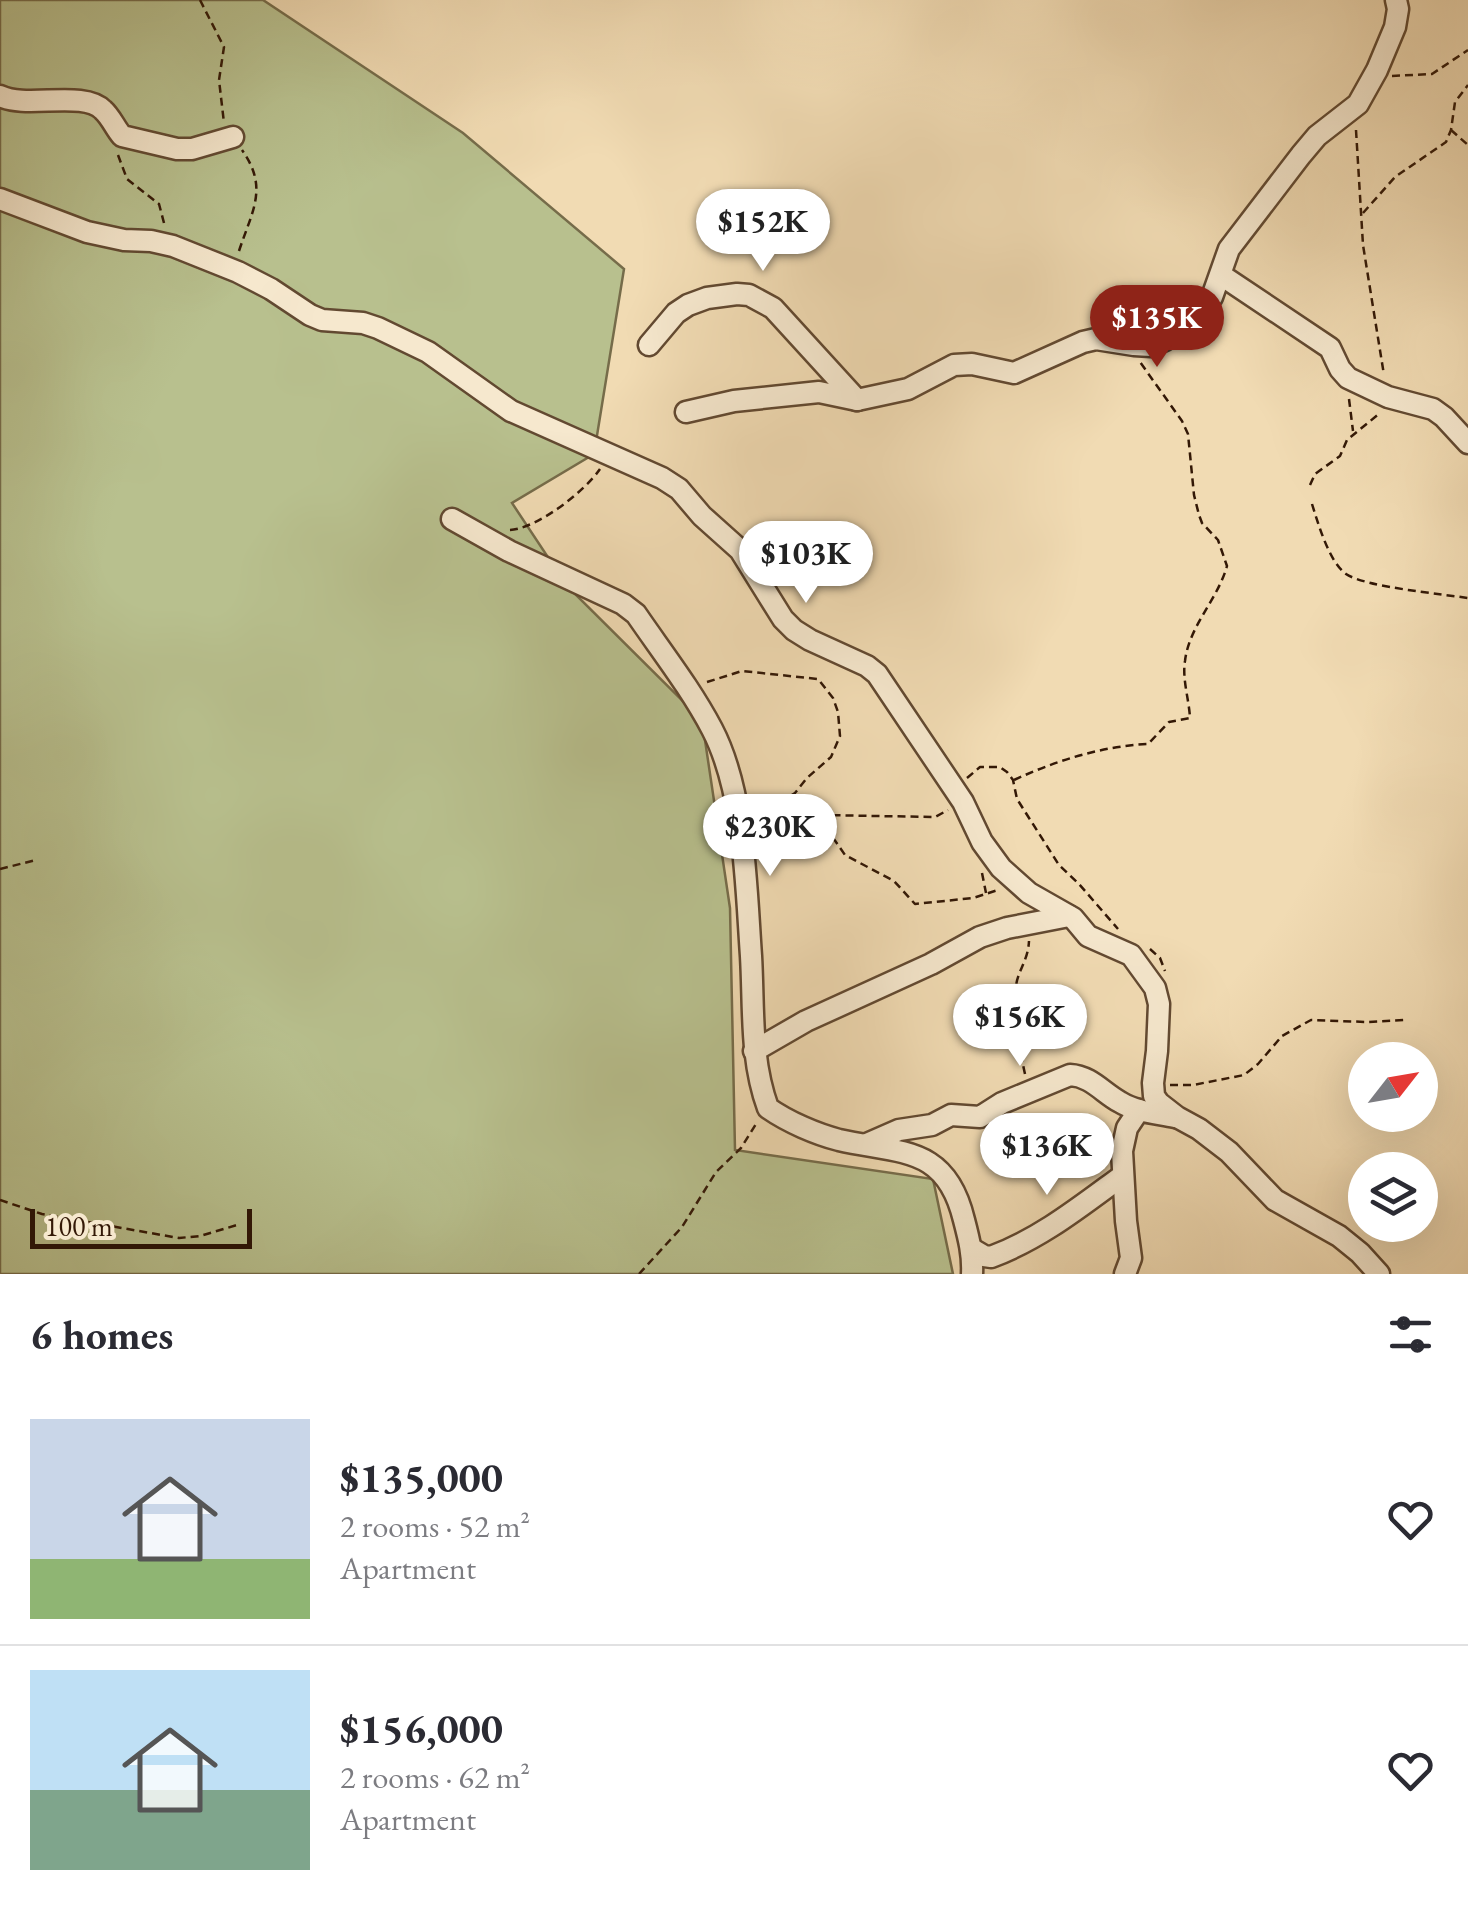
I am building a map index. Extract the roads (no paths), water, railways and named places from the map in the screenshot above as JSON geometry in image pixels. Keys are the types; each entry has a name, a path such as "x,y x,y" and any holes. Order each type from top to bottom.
{"street":[{"path":"686,412 734,401 820,392 856,400 908,389 954,364 1014,373 1096,339 1151,346 1165,340 1212,298 1229,249 1301,155 1317,136 1358,104 1395,27 1396,0"},
{"path":"0,96 11,101 96,104 125,138 177,149 192,149 233,137"},
{"path":"0,199 87,232 166,245 225,266 322,320 363,322 399,337 428,352 511,411 647,471 678,490 740,550 794,630 877,674 960,798 992,858 1029,893 1069,916 1088,936 1131,955 1155,988 1160,1004 1154,1096 1176,1117 1229,1152 1274,1200 1339,1236 1379,1274"},
{"path":"1222,275 1323,343 1348,378 1392,398 1433,409 1468,443"},
{"path":"649,345 676,313 688,305 707,298 749,295 773,308 856,400"},
{"path":"452,519 636,614 714,732 723,756 735,802 746,887 754,1051 767,1105 839,1140 893,1148 932,1164 960,1201 972,1249 972,1274"},
{"path":"754,1051 806,1021 931,964 980,937 1069,916"},
{"path":"868,1144 899,1130 932,1125 951,1115 980,1117 1002,1103 1076,1074 1120,1102 1176,1117"},
{"path":"1126,1274 1131,1258 1122,1176 1124,1139 1139,1110"},
{"path":"972,1249 991,1257 1046,1232 1122,1176"}]}
